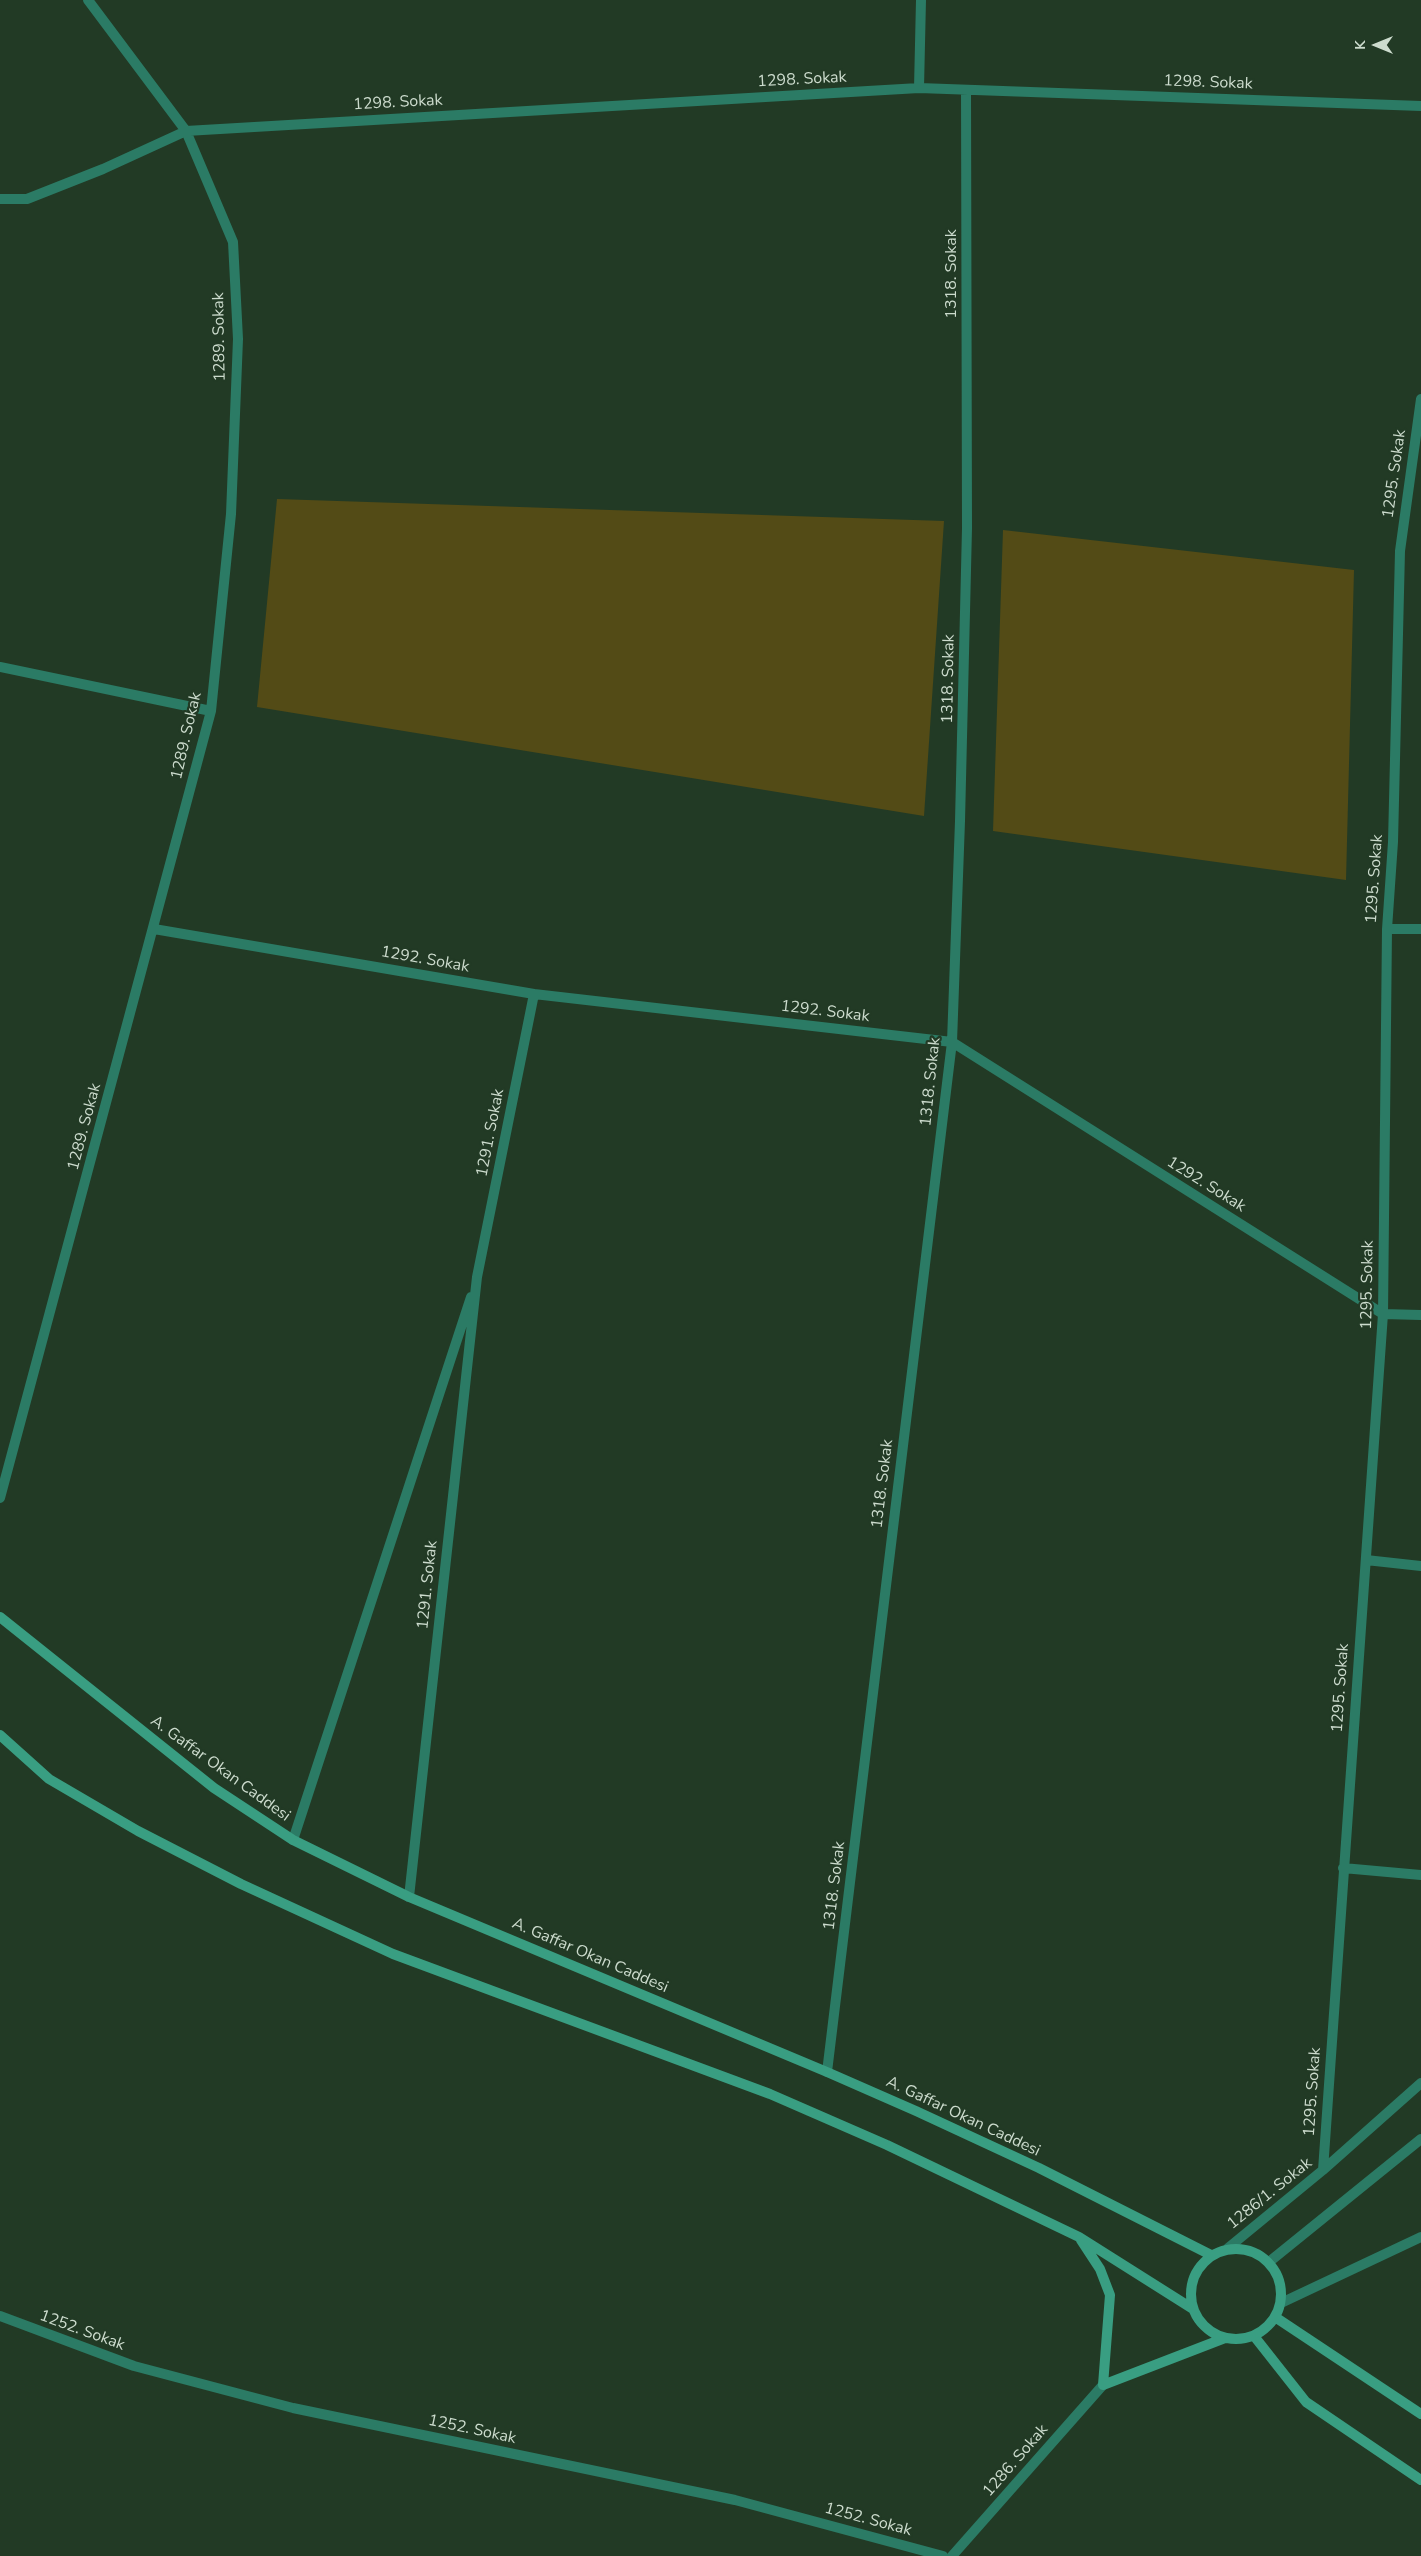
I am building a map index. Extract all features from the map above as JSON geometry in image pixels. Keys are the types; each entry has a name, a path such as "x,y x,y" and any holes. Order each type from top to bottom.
{"street":[{"name":"1289. Sokak","path":"0,1498 211,711 231,514 238,339 233,242 186,131 88,0"},
{"path":"919,88 921,0"},
{"name":"1298. Sokak","path":"186,131 919,88 1421,106"},
{"name":"1318. Sokak","path":"827,2072 952,1042 968,528 966,90"},
{"path":"0,199 27,199 102,169 186,131"},
{"name":"1295. Sokak","path":"1323,2170 1383,1314 1387,929 1393,842 1400,551 1421,400"},
{"path":"0,667 211,711"},
{"name":"1292. Sokak","path":"154,929 534,994 952,1042 1383,1314"},
{"path":"1387,929 1421,929"},
{"name":"1291. Sokak","path":"409,1897 477,1277 534,994"},
{"name":"1291. Sokak","path":"293,1840 477,1277"},
{"path":"1383,1314 1421,1315"},
{"path":"1366,1560 1421,1566"},
{"name":"A. Gaffar Okan Caddesi","path":"0,1617 214,1788 293,1840 409,1897 827,2072 1039,2168 1210,2255"},
{"path":"0,1735 49,1779 138,1831 241,1884 393,1954 770,2094 1010,2203 1079,2238 1192,2308 1206,2328 1225,2338 1239,2340 1254,2336 1266,2328 1275,2317 1281,2304 1281,2289 1277,2275 1269,2262 1256,2253 1228,2248 1210,2255 1200,2264 1193,2278 1190,2293 1192,2308"},
{"path":"1343,1868 1421,1875"},
{"name":"1286/1. Sokak","path":"1228,2248 1323,2170 1421,2083"},
{"path":"1269,2262 1421,2139"},
{"path":"1281,2304 1421,2237"},
{"path":"1079,2238 1100,2269 1110,2295 1103,2385 1225,2338"},
{"name":"1252. Sokak","path":"0,2316 134,2366 293,2408 734,2500 943,2556"},
{"path":"1275,2317 1421,2414"},
{"path":"1254,2336 1306,2402 1421,2480"},
{"name":"1286. Sokak","path":"952,2556 1103,2385"}],"shaded area":[{"path":"277,499 944,521 924,816 257,707"},
{"path":"1003,530 1354,570 1346,880 993,831"}]}
